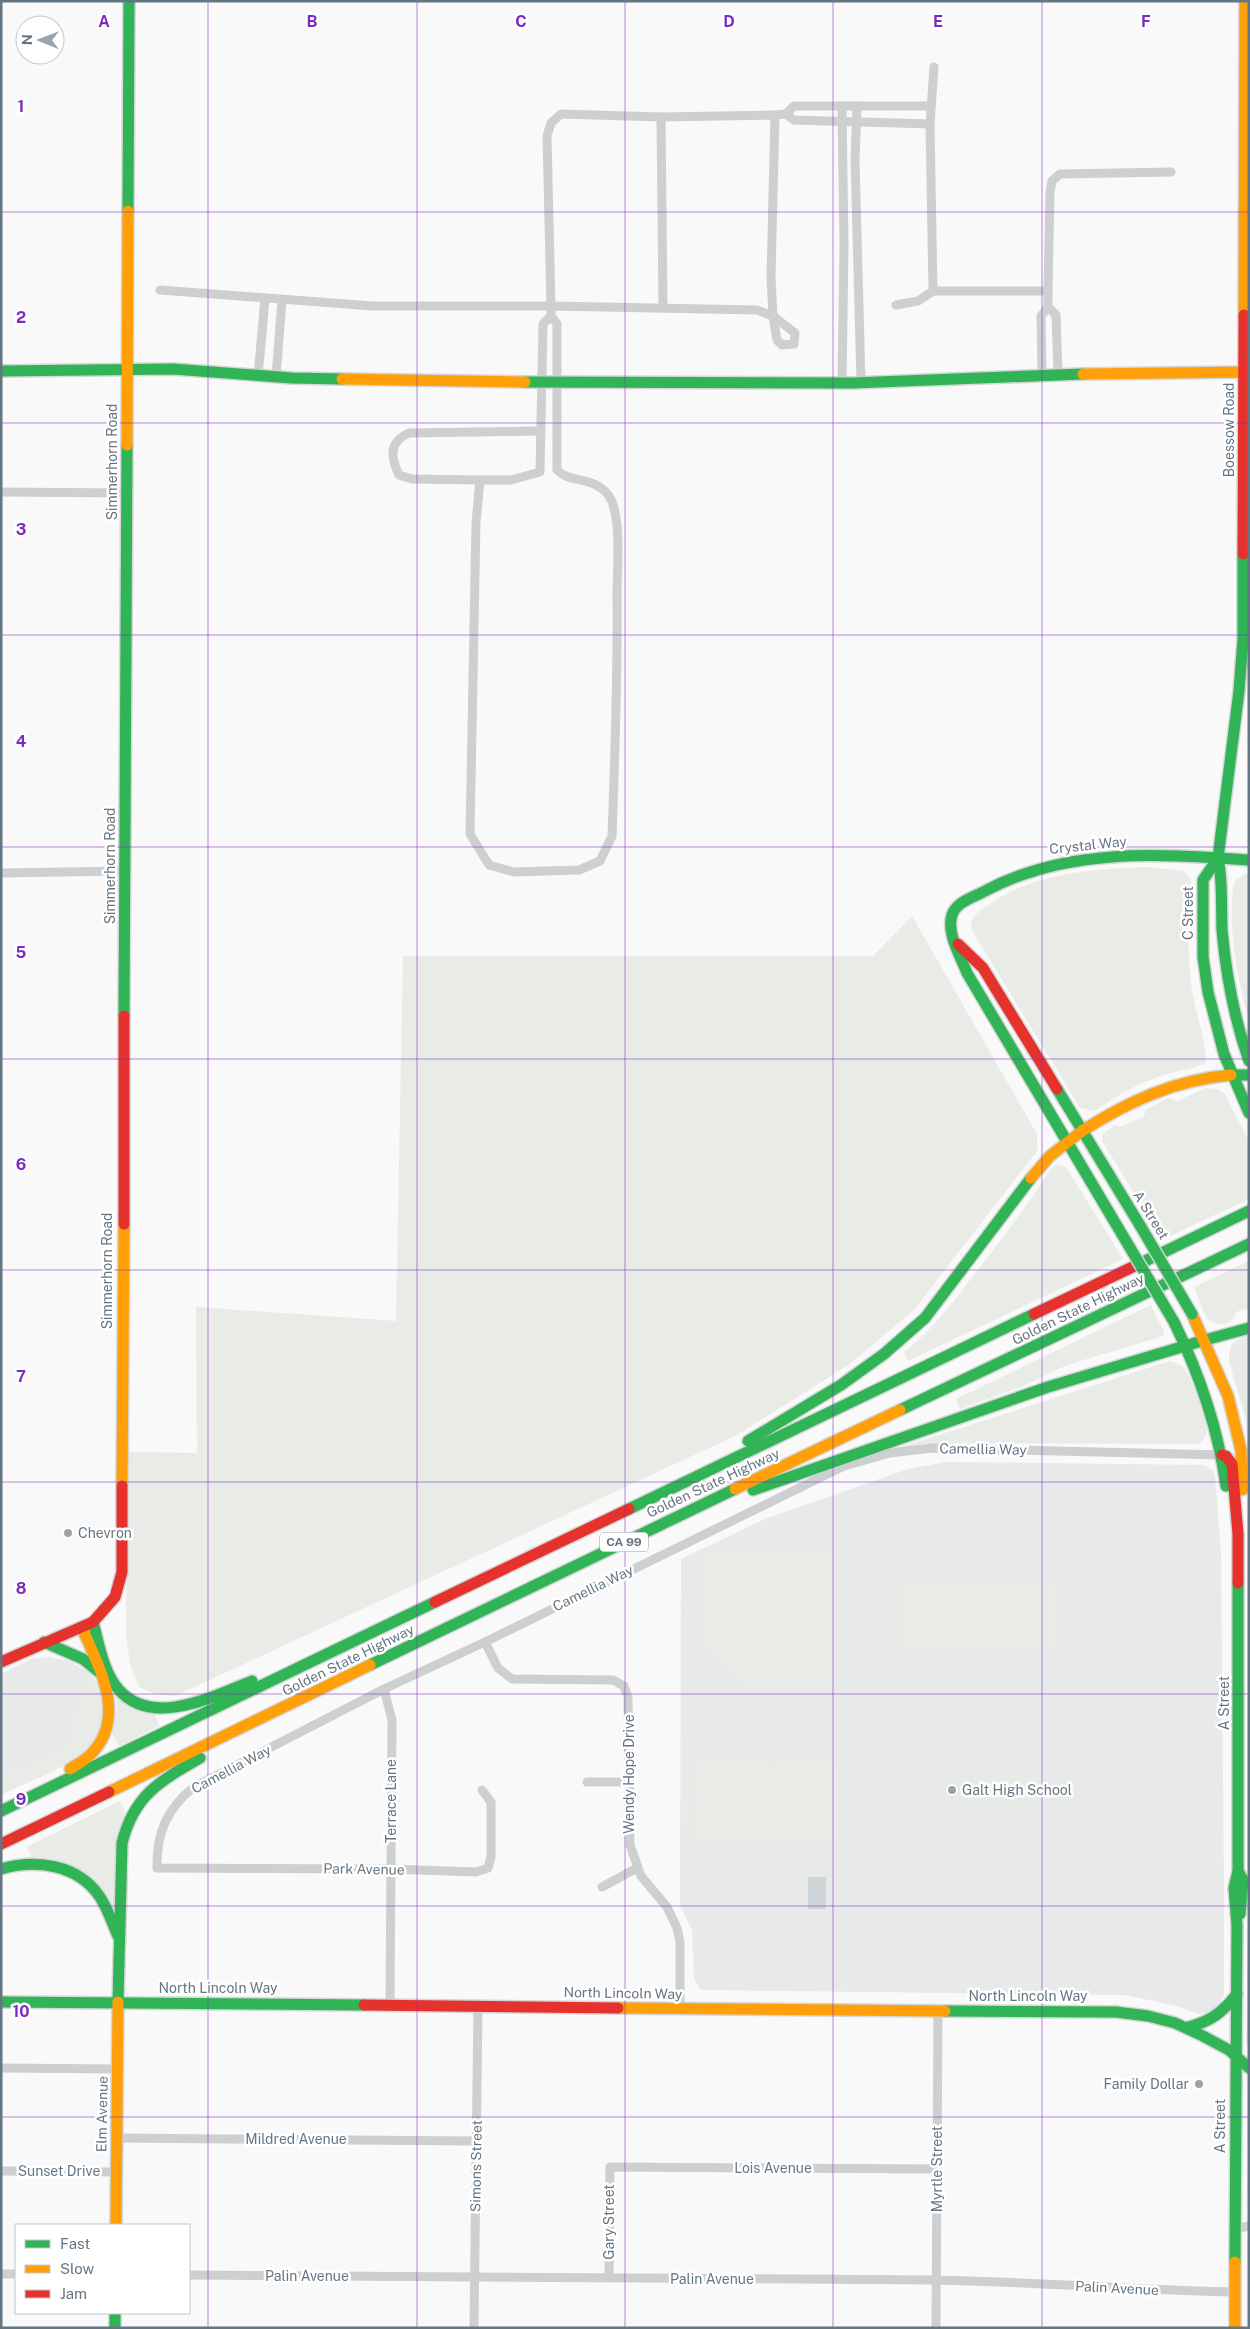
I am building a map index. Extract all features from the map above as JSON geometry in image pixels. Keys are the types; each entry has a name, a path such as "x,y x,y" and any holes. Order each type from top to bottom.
{"main road":[{"name":"Simmerhorn Road","path":"1,1662 93,1622 115,1596 122,1572 129,1"},
{"name":"Boessow Road","path":"1218,858 1238,701 1243,639 1246,372 1245,1"},
{"path":"1,371 172,369 276,377 542,382 842,383 1042,374 1246,372"},
{"name":"Crystal Way","path":"950,922 953,911 1007,879 1043,866 1067,860 1119,855 1249,860"},
{"path":"1218,858 1223,880 1222,936 1228,986 1236,1022 1249,1061"},
{"name":"C Street","path":"1218,858 1203,880 1203,957 1212,1007 1232,1075 1249,1112"},
{"name":"A Street","path":"950,922 967,973 1066,1142 1142,1265 1186,1345 1210,1408 1222,1455 1228,1509 1238,1534"},
{"name":"A Street","path":"956,943 983,968 1192,1314 1228,1396 1240,1450 1243,1509 1238,1534 1238,1871 1234,1888 1238,1925 1235,2054 1235,2328"},
{"path":"641,1503 816,1402 872,1364 903,1339 925,1318 1039,1168 1066,1142 1117,1108 1166,1086 1191,1080 1249,1075"},
{"name":"Golden State Highway","path":"3,1811 1249,1211"},
{"name":"Golden State Highway","path":"1,1844 296,1703 678,1516 1249,1244"},
{"path":"678,1516 1048,1387 1249,1328"},
{"path":"93,1622 108,1670 120,1690 128,1698 156,1708 168,1708 189,1703 329,1653"},
{"path":"3,1811 81,1763 98,1747 109,1726 111,1702 82,1628"},
{"path":"44,1642 83,1659 102,1675"},
{"name":"Elm Avenue","path":"116,2224 119,1938 122,1843 129,1817 136,1805 156,1784 296,1703"},
{"path":"1,1869 26,1863 39,1863 63,1868 77,1876 99,1896 119,1938"},
{"path":"1188,2027 1202,2025 1218,2017 1237,1994"},
{"name":"North Lincoln Way","path":"1,2002 478,2004 680,2009 1126,2012 1152,2015 1188,2027 1235,2054"},
{"path":"1235,2054 1249,2056"},
{"path":"1235,2054 1245,2067 1249,2068"},
{"path":"115,2314 115,2328"}],"street":[{"path":"933,291 930,124 934,68"},
{"path":"786,114 794,106 931,106"},
{"path":"842,106 844,246 842,383"},
{"path":"857,106 857,282 861,383"},
{"path":"480,480 476,522 470,834 489,866 514,872 580,870 600,861 612,836 618,660 617,525 609,496 590,480 562,476 556,470 557,324 551,316 547,136 551,123 561,114 661,117 786,114 794,120 930,124"},
{"path":"160,290 373,306 663,307 757,310 773,316 771,277 775,114"},
{"path":"661,117 663,307"},
{"path":"1042,374 1041,316 1048,307 1050,193 1052,181 1060,174 1171,172"},
{"path":"896,305 918,301 933,291 1048,291"},
{"path":"258,376 265,299"},
{"path":"276,377 282,300"},
{"path":"1048,307 1056,315 1058,374"},
{"path":"541,431 409,433 399,437 392,456 399,474 412,479 511,480 540,472 541,431 542,382 543,324 551,316"},
{"path":"1,492 127,493"},
{"path":"1,873 125,871"},
{"name":"Camellia Way","path":"158,1868 159,1838 163,1824 175,1805 194,1787 384,1689 485,1642 821,1475 866,1458 908,1450 932,1448 1222,1455"},
{"name":"Wendy Hope Drive","path":"485,1642 498,1668 512,1679 613,1680 624,1686 628,1697 630,1845 637,1868 649,1886 667,1906 677,1928 680,1942 680,2009"},
{"name":"Terrace Lane","path":"384,1689 392,1720 390,2004"},
{"path":"587,1782 628,1782"},
{"name":"Park Avenue","path":"158,1868 391,1869 476,1872 488,1868 491,1857 491,1802 482,1790"},
{"path":"602,1887 637,1868"},
{"name":"Simons Street","path":"474,2328 478,2004"},
{"name":"Myrtle Street","path":"936,2328 938,2010"},
{"path":"1,2068 117,2070"},
{"name":"Mildred Avenue","path":"116,2138 476,2141"},
{"name":"Lois Avenue","path":"610,2166 937,2169"},
{"name":"Gary Street","path":"609,2278 610,2166"},
{"name":"Sunset Drive","path":"1,2171 116,2172"},
{"path":"1235,2230 1249,2226"},
{"path":"1,2274 15,2274"},
{"name":"Palin Avenue","path":"190,2275 936,2280 1075,2285 1136,2290 1235,2292"}],"shaded area":[{"path":"1147,867 1184,871 1191,880 1189,958 1192,993 1205,1047 1205,1063 1148,1080 1121,1094 1095,1111 1080,1108 971,929 972,921 981,910 1023,886 1064,875 1106,869"},
{"path":"1245,874 1249,874 1249,1022 1241,990 1232,932 1232,896 1235,881"},
{"path":"912,916 1037,1134 1037,1151 913,1311 847,1366 735,1436 175,1696 156,1694 139,1687 130,1664 126,1636 128,1452 197,1453 196,1307 396,1321 403,956 873,956"},
{"path":"1206,1088 1218,1089 1224,1093 1249,1141 1249,1199 1166,1238 1147,1214 1102,1141 1103,1134 1114,1126 1122,1126 1143,1117 1147,1109 1168,1098 1177,1101"},
{"path":"1056,1165 1066,1167 1123,1259 908,1361 904,1352 934,1325 1014,1222 1050,1170"},
{"path":"1249,1261 1249,1308 1236,1312 1231,1322 1222,1324 1210,1320 1202,1309 1194,1287"},
{"path":"1151,1305 1164,1332 1163,1336 1067,1365 1021,1387 960,1409 956,1399"},
{"path":"1249,1335 1249,1488 1246,1420 1229,1361 1229,1353 1232,1344"},
{"path":"1170,1361 1184,1368 1191,1380 1202,1409 1207,1432 1205,1438 1198,1444 957,1443 892,1450"},
{"name":"Galt High School","path":"946,1462 1204,1465 1213,1470 1221,1550 1224,1994 1219,2005 1212,2012 1198,2014 1177,2006 1125,1995 700,1990 694,1978 692,1930 680,1905 681,1559 765,1519 908,1469"},
{"path":"704,1550 835,1551 834,1685 744,1685 704,1646"},
{"path":"902,1580 1056,1583 1055,1652 900,1649"},
{"path":"49,1657 69,1661 90,1673 70,1747 1,1779 1,1674 30,1659"},
{"path":"90,1673 100,1691 102,1700 101,1721 96,1738 78,1756 66,1764 1,1795 1,1779 70,1747"},
{"path":"115,1696 153,1712 160,1725 119,1746 112,1734 117,1708"},
{"path":"694,1763 838,1764 838,1792 694,1791"},
{"path":"694,1793 837,1793 837,1839 694,1839"},
{"path":"120,1801 125,1811 115,1916 70,1864 50,1858 32,1857 26,1847"},
{"path":"1249,1855 1249,2049 1246,2044"},
{"path":"808,1877 826,1877 826,1909 808,1909"}],"traffic: fast":[{"path":"128,211 129,1"},
{"path":"1,371 173,369 292,378 342,379"},
{"path":"525,382 853,383 1083,374"},
{"path":"124,1016 127,445"},
{"path":"1243,554 1243,639 1239,691 1218,858 1222,930 1231,996 1249,1061"},
{"path":"1123,1236 967,973 953,937 951,929 952,915 954,910 966,900 1016,877 1048,867 1081,860 1148,856 1249,860"},
{"path":"1218,858 1203,880 1203,957 1208,992 1224,1054 1249,1113"},
{"path":"1231,1075 1249,1075"},
{"path":"1057,1089 1141,1227"},
{"path":"748,1441 841,1385 884,1354 925,1318 1031,1178"},
{"path":"1141,1263 1249,1211"},
{"path":"1141,1227 1192,1314"},
{"path":"1123,1236 1174,1322"},
{"path":"900,1410 1249,1244"},
{"path":"629,1509 1034,1314"},
{"path":"1174,1322 1207,1402 1223,1464 1226,1486"},
{"path":"1205,1340 1249,1328"},
{"path":"753,1490 1048,1387 1205,1340"},
{"path":"370,1665 735,1489"},
{"path":"1235,2262 1237,1925 1234,1888 1238,1871 1238,1583"},
{"path":"1,1811 435,1602"},
{"path":"93,1622 102,1658 114,1683 119,1690 133,1701 149,1707 166,1708 184,1705 220,1694 252,1681"},
{"path":"44,1642 83,1659 99,1672"},
{"path":"118,2002 122,1843 127,1827 141,1801 150,1791 173,1774 200,1758"},
{"path":"1,1869 14,1866 42,1865 68,1871 80,1877 100,1897 118,1936"},
{"path":"1238,1871 1243,1880 1240,1914"},
{"path":"1188,2027 1216,2015 1237,1994"},
{"path":"1,2002 364,2005"},
{"path":"945,2011 1116,2012 1148,2016 1175,2023 1201,2035 1229,2050 1249,2068"},
{"path":"115,2314 115,2328"}],"traffic: slow":[{"path":"1244,315 1245,1"},
{"path":"127,445 128,211"},
{"path":"1083,374 1249,372"},
{"path":"342,379 525,382"},
{"path":"1082,1131 1117,1110 1153,1094 1191,1082 1231,1075"},
{"path":"1031,1178 1050,1156 1082,1131"},
{"path":"122,1486 124,1224"},
{"path":"1192,1314 1228,1396 1241,1450 1242,1490"},
{"path":"735,1489 900,1410"},
{"path":"70,1769 92,1753 102,1739 108,1723 109,1707 102,1675 82,1628"},
{"path":"109,1792 370,1665"},
{"path":"116,2224 118,2002"},
{"path":"618,2008 945,2011"},
{"path":"1235,2262 1235,2328"}],"traffic: jam":[{"path":"1243,554 1244,315"},
{"path":"958,944 983,968 1057,1089"},
{"path":"124,1016 124,1224"},
{"path":"1034,1314 1141,1263"},
{"path":"1222,1455 1226,1456 1232,1464 1238,1534 1238,1583"},
{"path":"1,1662 93,1622 115,1597 122,1572 122,1486"},
{"path":"435,1602 629,1509"},
{"path":"1,1844 109,1792"},
{"path":"364,2005 618,2008"}],"place":[{"name":"Chevron","path":"68,1533"},
{"name":"Galt High School","path":"952,1790"},
{"name":"Family Dollar","path":"1199,2084"}]}
